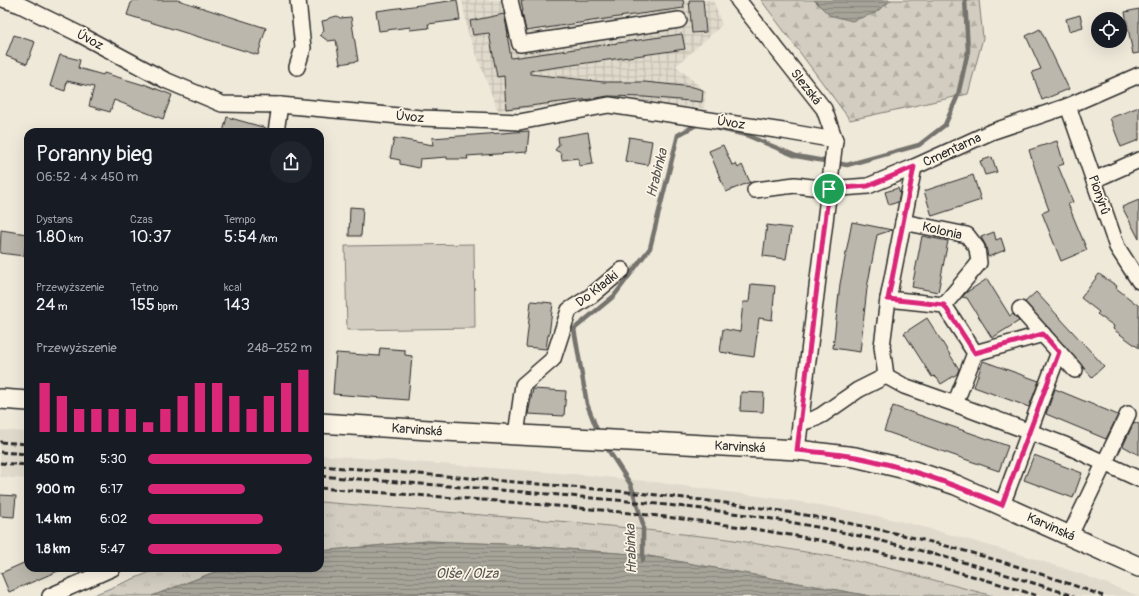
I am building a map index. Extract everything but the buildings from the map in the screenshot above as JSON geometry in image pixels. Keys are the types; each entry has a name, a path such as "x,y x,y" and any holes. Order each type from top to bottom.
{"main road":[{"path":"0,399 24,401"},
{"name":"Karvinská","path":"324,423 630,442 797,450 855,457 914,471 956,485 1139,567"}],"street":[{"name":"Úvoz","path":"5,0 20,5 79,34 166,80 222,104 280,105 420,118 520,122 609,105 783,131 835,146"},
{"path":"296,67 303,48 298,0"},
{"path":"510,0 520,44 679,20"},
{"name":"Slezská","path":"738,0 824,109 835,146 830,185"},
{"name":"Cmentarna","path":"754,190 795,185 868,186 991,132 1068,106 1139,75"},
{"path":"277,128 280,105"},
{"name":"Pionýrů","path":"1068,106 1118,247 1139,281"},
{"path":"1094,180 1139,160"},
{"name":"Kolonia","path":"886,376 882,346 888,299 914,167"},
{"path":"797,450 830,185"},
{"name":"Kolonia","path":"903,222 967,235 977,248 979,263 944,305"},
{"name":"Do Kładki","path":"516,435 523,385 553,359 569,310 591,296 622,270"},
{"path":"888,299 944,305 975,353"},
{"path":"1020,309 1075,370"},
{"path":"975,353 1043,334"},
{"path":"1002,505 1059,352"},
{"path":"955,404 975,353"},
{"path":"800,423 818,417 858,390 886,376 904,386 1064,445 1139,479"},
{"path":"1070,535 1128,414"},
{"path":"50,596 104,572"}],"shaded area":[{"path":"462,0 713,0 722,25 676,66 706,92 704,108 606,102 498,111 468,33"},
{"path":"0,430 24,432 24,479 0,477"},
{"path":"324,455 586,475 654,482 795,501 859,512 916,525 1026,556 1081,574 1139,596 993,596 904,572 847,559 728,539 582,523 324,502"}],"green space":[{"path":"761,0 814,0 829,15 875,13 891,0 979,0 983,38 968,94 850,120"},
{"path":"474,244 475,328 347,330 345,246"},
{"path":"324,502 582,523 728,539 847,559 904,572 993,596 870,596 643,555 503,544 427,541 324,551"},
{"path":"150,572 215,572 152,596 91,596"},
{"path":"448,593 479,596 332,596 333,595"}],"water":[{"path":"814,0 891,0 875,13 852,21 829,15"},
{"name":"Olše / Olza","path":"427,541 503,544 643,555 870,596 479,596 448,593 332,596 152,596 215,572 324,572 324,551"}],"waterway":[{"name":"Hrabinka","path":"716,128 746,135 796,156 847,165 919,145 945,125 958,95 968,51 965,0"},
{"name":"Hrabinka","path":"599,435 587,404 574,329 614,296 650,248 678,135 698,124"},
{"name":"Hrabinka","path":"605,445 631,485 643,524 643,560"}],"railway":[{"path":"0,442 24,444"},
{"path":"0,452 24,454"},
{"path":"0,463 24,465"},
{"path":"324,466 652,494 789,512 888,532 950,547 1012,565 1103,596"},
{"path":"324,476 635,502 688,507 769,518 866,537 970,564 1074,596"},
{"path":"324,488 562,506 658,516 748,528 832,543 915,561 998,583 1038,596"}],"route":[{"path":"914,167 888,299 944,305 975,353 1043,334 1059,352 1002,505 956,485 914,471 855,457 797,450 829,189 868,186 914,167"}]}
